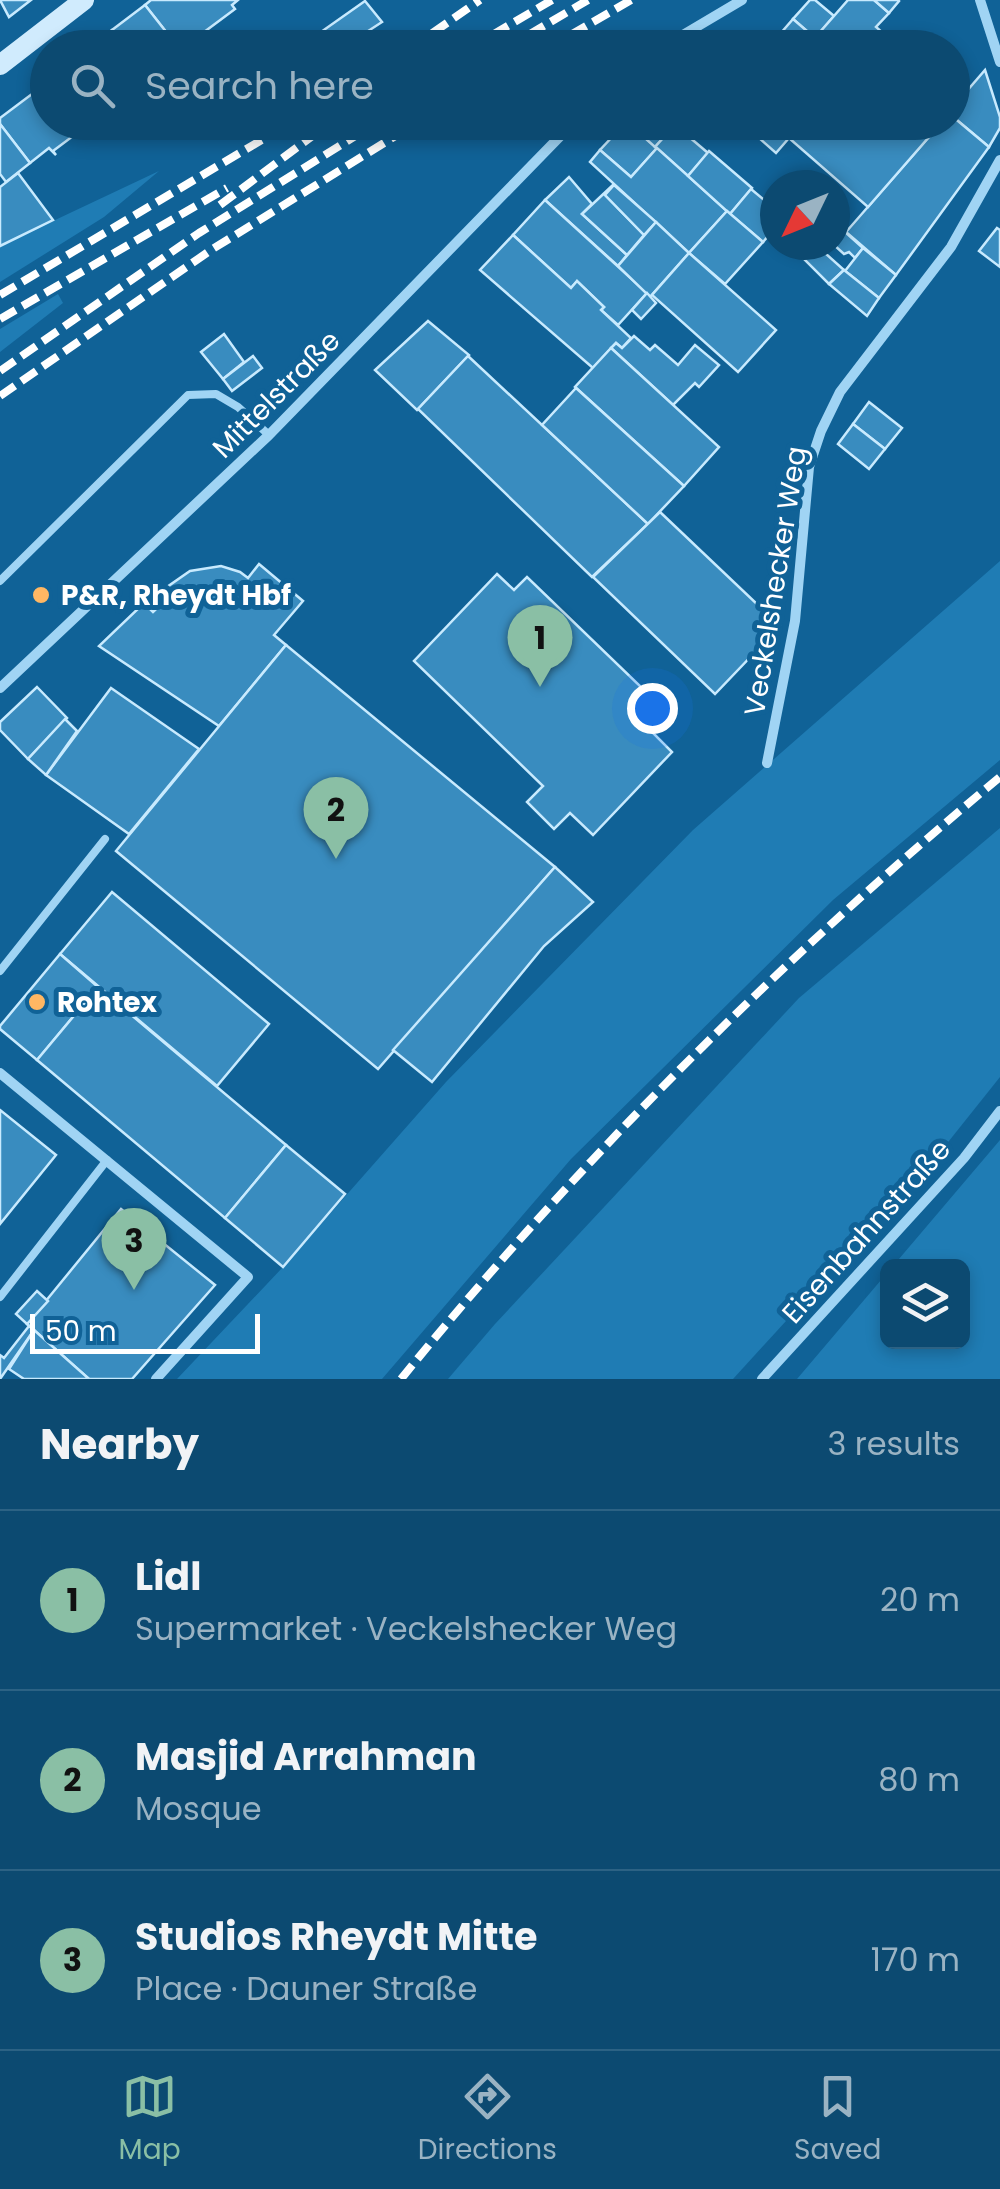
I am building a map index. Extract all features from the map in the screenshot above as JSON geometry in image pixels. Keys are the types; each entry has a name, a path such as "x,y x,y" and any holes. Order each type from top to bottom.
{"main road":[{"path":"46,30 84,0"},
{"path":"0,66 30,42"}],"street":[{"path":"692,30 742,0"},
{"path":"980,0 1000,62"},
{"name":"Mittelstraße","path":"0,688 270,435 557,140"},
{"name":"Veckelshecker Weg","path":"767,763 796,621 810,467 821,430 840,392 951,247 1000,160"},
{"path":"0,1073 248,1277 156,1379"},
{"name":"Eisenbahnstraße","path":"762,1379 964,1158 1000,1112"}],"lane":[{"path":"0,581 188,394 216,394 270,435"},
{"path":"0,971 105,839"},
{"path":"0,1297 106,1160"}],"shaded area":[{"path":"159,171 104,217 0,282 0,246"},
{"path":"58,294 63,303 0,352 0,329"},
{"path":"1000,561 1000,760 833,900 571,1159 382,1379 177,1379 283,1267 446,1082 693,830"},
{"path":"1000,828 1000,1077 937,1156 733,1379 448,1379 799,998"},
{"path":"1000,1140 1000,1379 797,1379 880,1281 880,1349 970,1349 970,1259 899,1259"}],"building":[{"path":"0,0 31,0 9,17"},
{"path":"151,0 238,0 232,5 235,9 207,30 165,30 145,5"},
{"path":"810,0 834,16 822,30 806,30 793,19"},
{"path":"848,0 874,0 889,13 876,27 879,30 822,30"},
{"path":"874,0 898,0 899,1 889,13"},
{"path":"365,1 382,22 370,30 324,30"},
{"path":"145,5 164,30 112,30"},
{"path":"793,19 806,30 784,30"},
{"path":"985,70 1000,117 1000,128 989,147 970,131 970,87"},
{"path":"30,96 30,140 68,140 53,151 56,155 49,148 30,163 0,124 0,118"},
{"path":"0,124 30,163 6,182 0,174"},
{"path":"970,131 989,147 896,275 850,235 850,227 926,140 970,140"},
{"path":"609,140 648,140 657,148 631,177 600,150"},
{"path":"661,140 693,140 708,153 688,176 655,147"},
{"path":"761,140 787,140 776,153"},
{"path":"791,140 926,140 868,207 850,191 850,170 826,170"},
{"path":"657,148 727,211 689,253 590,162 600,150 631,177"},
{"path":"709,151 752,188 730,214 688,176"},
{"path":"18,173 53,220 0,246 0,187"},
{"path":"569,177 592,204 582,214 627,255 618,266 545,200"},
{"path":"614,184 605,195 644,235 627,255 582,214"},
{"path":"614,185 656,222 644,235 605,195"},
{"path":"751,189 760,196 760,239 730,214"},
{"path":"545,200 647,293 618,325 577,281 571,288 513,235"},
{"path":"727,211 760,239 760,245 725,284 689,253"},
{"path":"656,222 689,253 650,297 618,266"},
{"path":"997,228 1000,230 1000,267 979,251"},
{"path":"513,235 571,288 577,281 604,307 601,310 631,338 622,348 616,343 593,368 480,270"},
{"path":"850,236 863,248 855,258 850,253"},
{"path":"863,248 896,275 879,298 845,271"},
{"path":"689,253 776,330 738,372 652,295"},
{"path":"805,260 833,260 844,270 829,284"},
{"path":"844,270 879,298 867,316 829,284"},
{"path":"647,293 656,303 641,319 632,310"},
{"path":"428,321 469,355 417,410 375,370"},
{"path":"224,334 244,362 223,379 201,352"},
{"path":"634,336 650,350 655,345 678,365 695,345 719,365 699,387 695,383 673,405 611,348 616,343 622,348"},
{"path":"611,348 719,447 684,486 575,387"},
{"path":"253,356 262,368 232,391 223,379"},
{"path":"468,356 648,524 592,577 418,409"},
{"path":"576,388 684,486 648,524 542,425"},
{"path":"869,402 902,428 885,449 853,424"},
{"path":"853,424 885,449 869,469 838,444"},
{"path":"660,512 780,626 715,694 593,577"},
{"path":"259,564 303,601 274,635 286,645 219,726 99,646 144,603 153,612 173,593 167,587 190,571 221,566 248,578"},
{"path":"497,574 514,590 527,577 669,714 652,732 672,752 593,835 570,813 554,829 527,802 543,786 414,661"},
{"path":"286,645 555,867 378,1069 116,851"},
{"path":"37,687 67,718 28,759 0,730 0,722"},
{"path":"111,688 199,749 129,834 46,775"},
{"path":"65,719 77,731 46,775 28,759"},
{"path":"555,867 593,902 544,946 432,1082 393,1050"},
{"path":"112,892 269,1024 217,1086 60,954"},
{"path":"60,954 98,987 37,1060 0,1026"},
{"path":"98,987 286,1145 225,1218 37,1060"},
{"path":"0,1110 56,1155 0,1224"},
{"path":"286,1145 345,1194 283,1267 225,1218"},
{"path":"121,1209 215,1285 132,1379 89,1379 27,1324"},
{"path":"37,1291 48,1301 27,1324 16,1314"},
{"path":"29,1326 34,1330 0,1379 0,1355 4,1358"},
{"path":"34,1330 89,1379 24,1379 9,1369"}],"railway":[{"path":"437,30 480,0"},
{"path":"501,30 552,0"},
{"path":"537,30 588,0"},
{"path":"579,30 631,0"},
{"path":"0,295 262,140"},
{"path":"220,205 307,140"},
{"path":"0,371 199,233 349,140"},
{"path":"0,396 211,250 389,140"},
{"path":"0,319 227,188"},
{"path":"401,1379 539,1218 686,1063 840,916 1000,777"}],"place":[{"name":"P&R, Rheydt Hbf","path":"41,595"},
{"name":"Lidl","path":"540,687"},
{"name":"Masjid Arrahman","path":"336,859"},
{"name":"Rohtex","path":"37,1002"},
{"name":"Studios Rheydt Mitte","path":"134,1290"}]}
